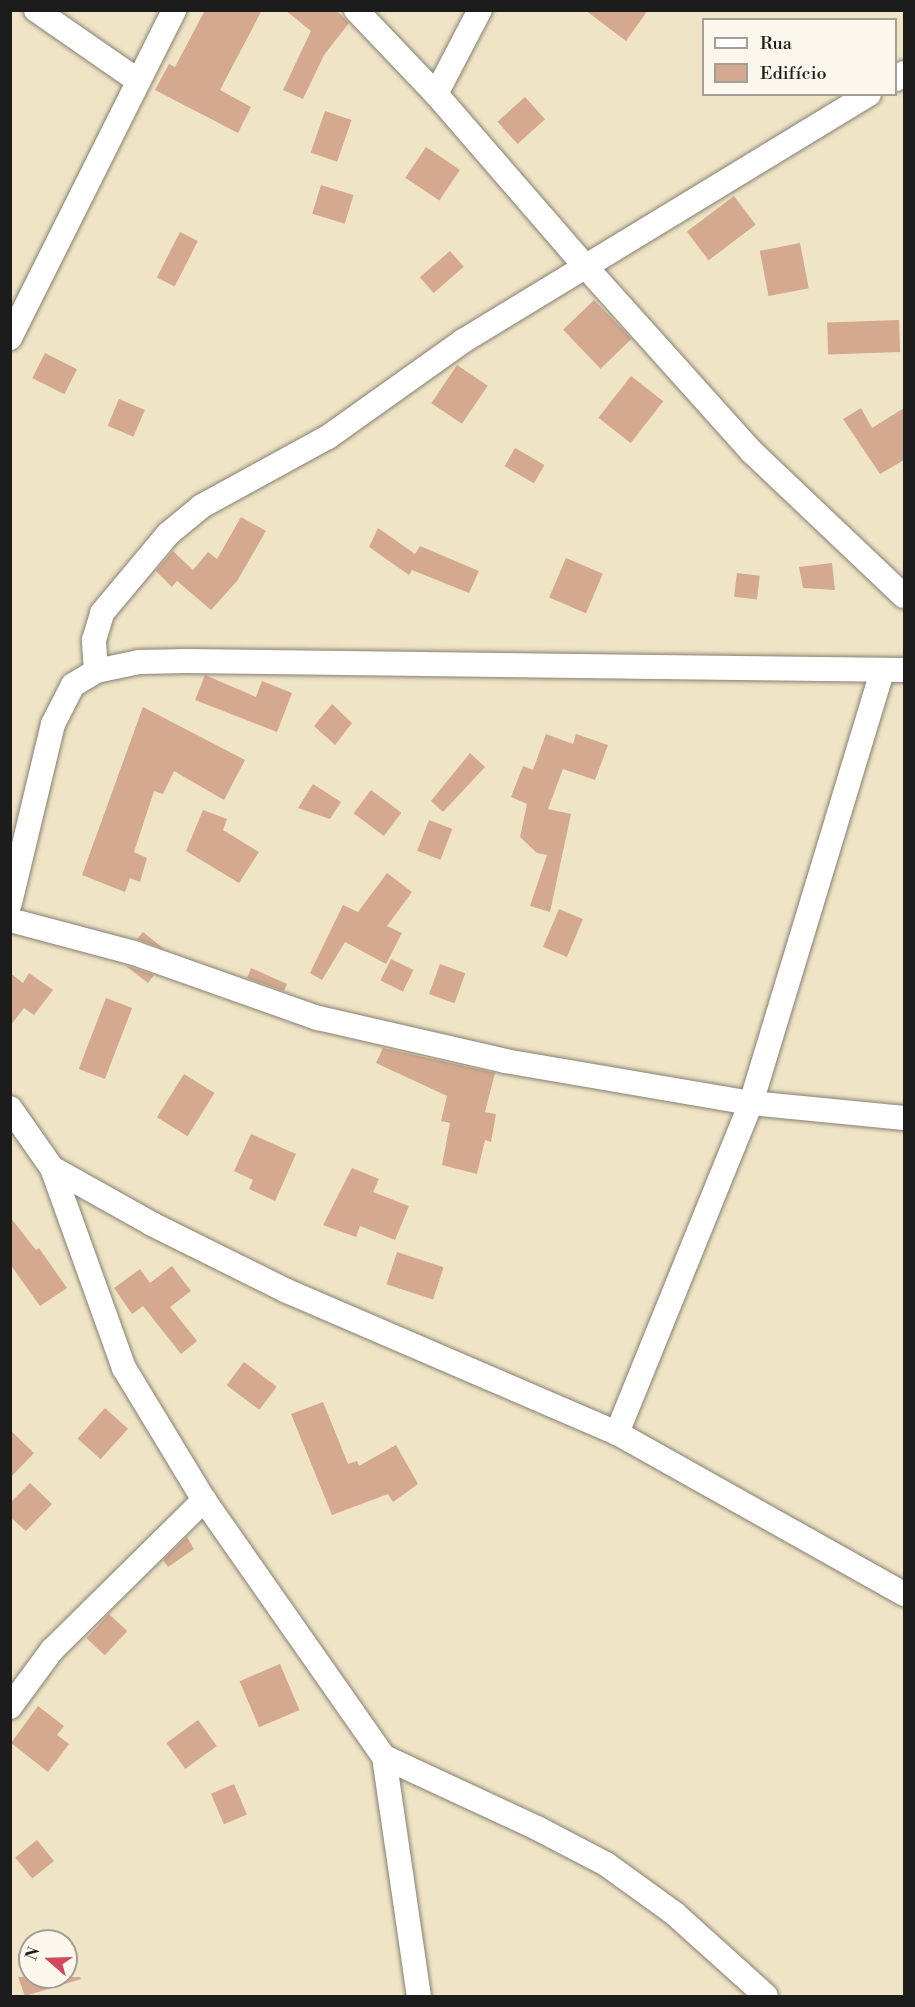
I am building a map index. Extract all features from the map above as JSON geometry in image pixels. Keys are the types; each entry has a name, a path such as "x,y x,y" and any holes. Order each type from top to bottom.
{"street":[{"path":"36,10 137,80"},
{"path":"10,338 174,10"},
{"path":"356,10 436,94 585,266 752,452 904,596"},
{"path":"436,94 480,10"},
{"path":"96,671 94,640 102,613 168,534 202,506 328,436 463,341 866,96"},
{"path":"10,903 53,724 73,685 96,671 139,662 188,661 893,671 752,1103 617,1433"},
{"path":"10,920 134,953 318,1018 506,1061 752,1103 904,1118"},
{"path":"10,1108 52,1168 124,1368 204,1500 384,1757 419,1996"},
{"path":"52,1168 287,1291 617,1433 904,1594"},
{"path":"10,1707 52,1650 204,1500"},
{"path":"384,1757 537,1828 606,1864 675,1914 765,1996"}],"building":[{"path":"205,10 262,10 220,90 251,107 238,133 155,90 169,64 175,67"},
{"path":"285,10 336,10 349,23 324,55 303,99 283,90 311,31"},
{"path":"585,10 648,10 626,41"},
{"path":"525,97 545,119 518,144 498,122"},
{"path":"325,111 351,120 337,162 311,153"},
{"path":"426,147 460,170 439,201 405,178"},
{"path":"321,185 354,195 345,224 312,214"},
{"path":"734,196 756,225 709,260 687,232"},
{"path":"180,232 198,241 175,287 157,277"},
{"path":"800,243 809,288 769,296 760,251"},
{"path":"450,251 464,267 434,293 420,277"},
{"path":"594,300 632,339 601,369 563,330"},
{"path":"899,320 900,352 828,354 827,323"},
{"path":"45,353 77,369 64,394 32,378"},
{"path":"457,365 488,386 462,424 431,403"},
{"path":"631,376 663,401 631,443 598,418"},
{"path":"119,399 145,410 133,437 108,426"},
{"path":"861,408 872,428 904,408 904,460 880,474 843,419"},
{"path":"515,448 544,465 534,483 504,466"},
{"path":"241,517 266,531 237,581 211,610 177,581 172,587 156,571 173,551 193,570 208,552 217,559"},
{"path":"378,528 415,554 420,546 479,571 469,593 412,570 409,575 369,547"},
{"path":"566,558 603,574 586,613 549,598"},
{"path":"832,563 835,590 803,588 799,567"},
{"path":"737,573 760,576 757,600 734,597"},
{"path":"205,675 256,697 262,681 292,693 277,732 195,700"},
{"path":"332,704 352,723 335,745 314,726"},
{"path":"143,707 245,760 224,800 174,771 163,794 154,791 134,852 147,858 140,882 130,878 125,892 82,875"},
{"path":"546,734 573,744 576,734 608,745 595,780 563,769 548,809 571,814 550,912 530,906 547,855 537,853 520,837 527,804 511,797 523,766 533,770"},
{"path":"470,753 485,767 443,812 431,801"},
{"path":"313,784 341,802 330,819 298,808"},
{"path":"371,790 401,813 384,836 354,813"},
{"path":"203,810 227,819 223,830 259,852 239,883 186,851"},
{"path":"429,820 452,829 441,860 417,851"},
{"path":"387,873 412,892 387,926 402,933 386,964 345,942 322,980 310,973 343,905 358,912"},
{"path":"559,909 583,919 567,957 543,947"},
{"path":"143,932 164,949 137,939"},
{"path":"391,959 413,970 403,992 380,981"},
{"path":"440,964 465,973 454,1003 429,994"},
{"path":"126,966 130,967 154,975 148,983"},
{"path":"251,968 287,984 284,991 247,978"},
{"path":"10,973 23,983 29,973 53,990 34,1015 24,1008 10,1026"},
{"path":"106,998 132,1008 105,1079 79,1069"},
{"path":"383,1048 495,1073 485,1112 496,1114 491,1142 485,1140 477,1174 442,1165 450,1123 441,1121 447,1096 376,1063"},
{"path":"184,1074 215,1093 188,1136 157,1117"},
{"path":"251,1134 296,1154 275,1201 249,1189 253,1180 234,1171"},
{"path":"352,1168 379,1179 373,1192 409,1206 395,1240 360,1226 356,1237 323,1225"},
{"path":"10,1217 36,1250 39,1248 67,1288 40,1306 10,1264"},
{"path":"397,1252 444,1267 433,1299 386,1284"},
{"path":"172,1266 191,1291 170,1307 197,1341 181,1354 143,1306 132,1314 114,1288 140,1269 150,1283"},
{"path":"244,1362 277,1387 259,1410 227,1385"},
{"path":"323,1402 348,1464 357,1461 359,1466 396,1445 418,1484 393,1502 388,1494 332,1515 291,1414"},
{"path":"105,1408 128,1429 101,1459 78,1438"},
{"path":"10,1430 34,1453 10,1478"},
{"path":"30,1483 52,1504 26,1531 10,1517 10,1503"},
{"path":"187,1537 194,1549 168,1567 163,1560"},
{"path":"109,1614 127,1631 105,1655 86,1638"},
{"path":"280,1664 300,1710 259,1727 239,1681"},
{"path":"38,1706 64,1726 57,1735 69,1744 48,1772 11,1743"},
{"path":"198,1720 217,1746 185,1769 166,1743"},
{"path":"234,1784 247,1814 224,1824 211,1794"},
{"path":"37,1840 54,1861 32,1879 15,1858"},
{"path":"22,1989 48,1989 25,1996"}]}
